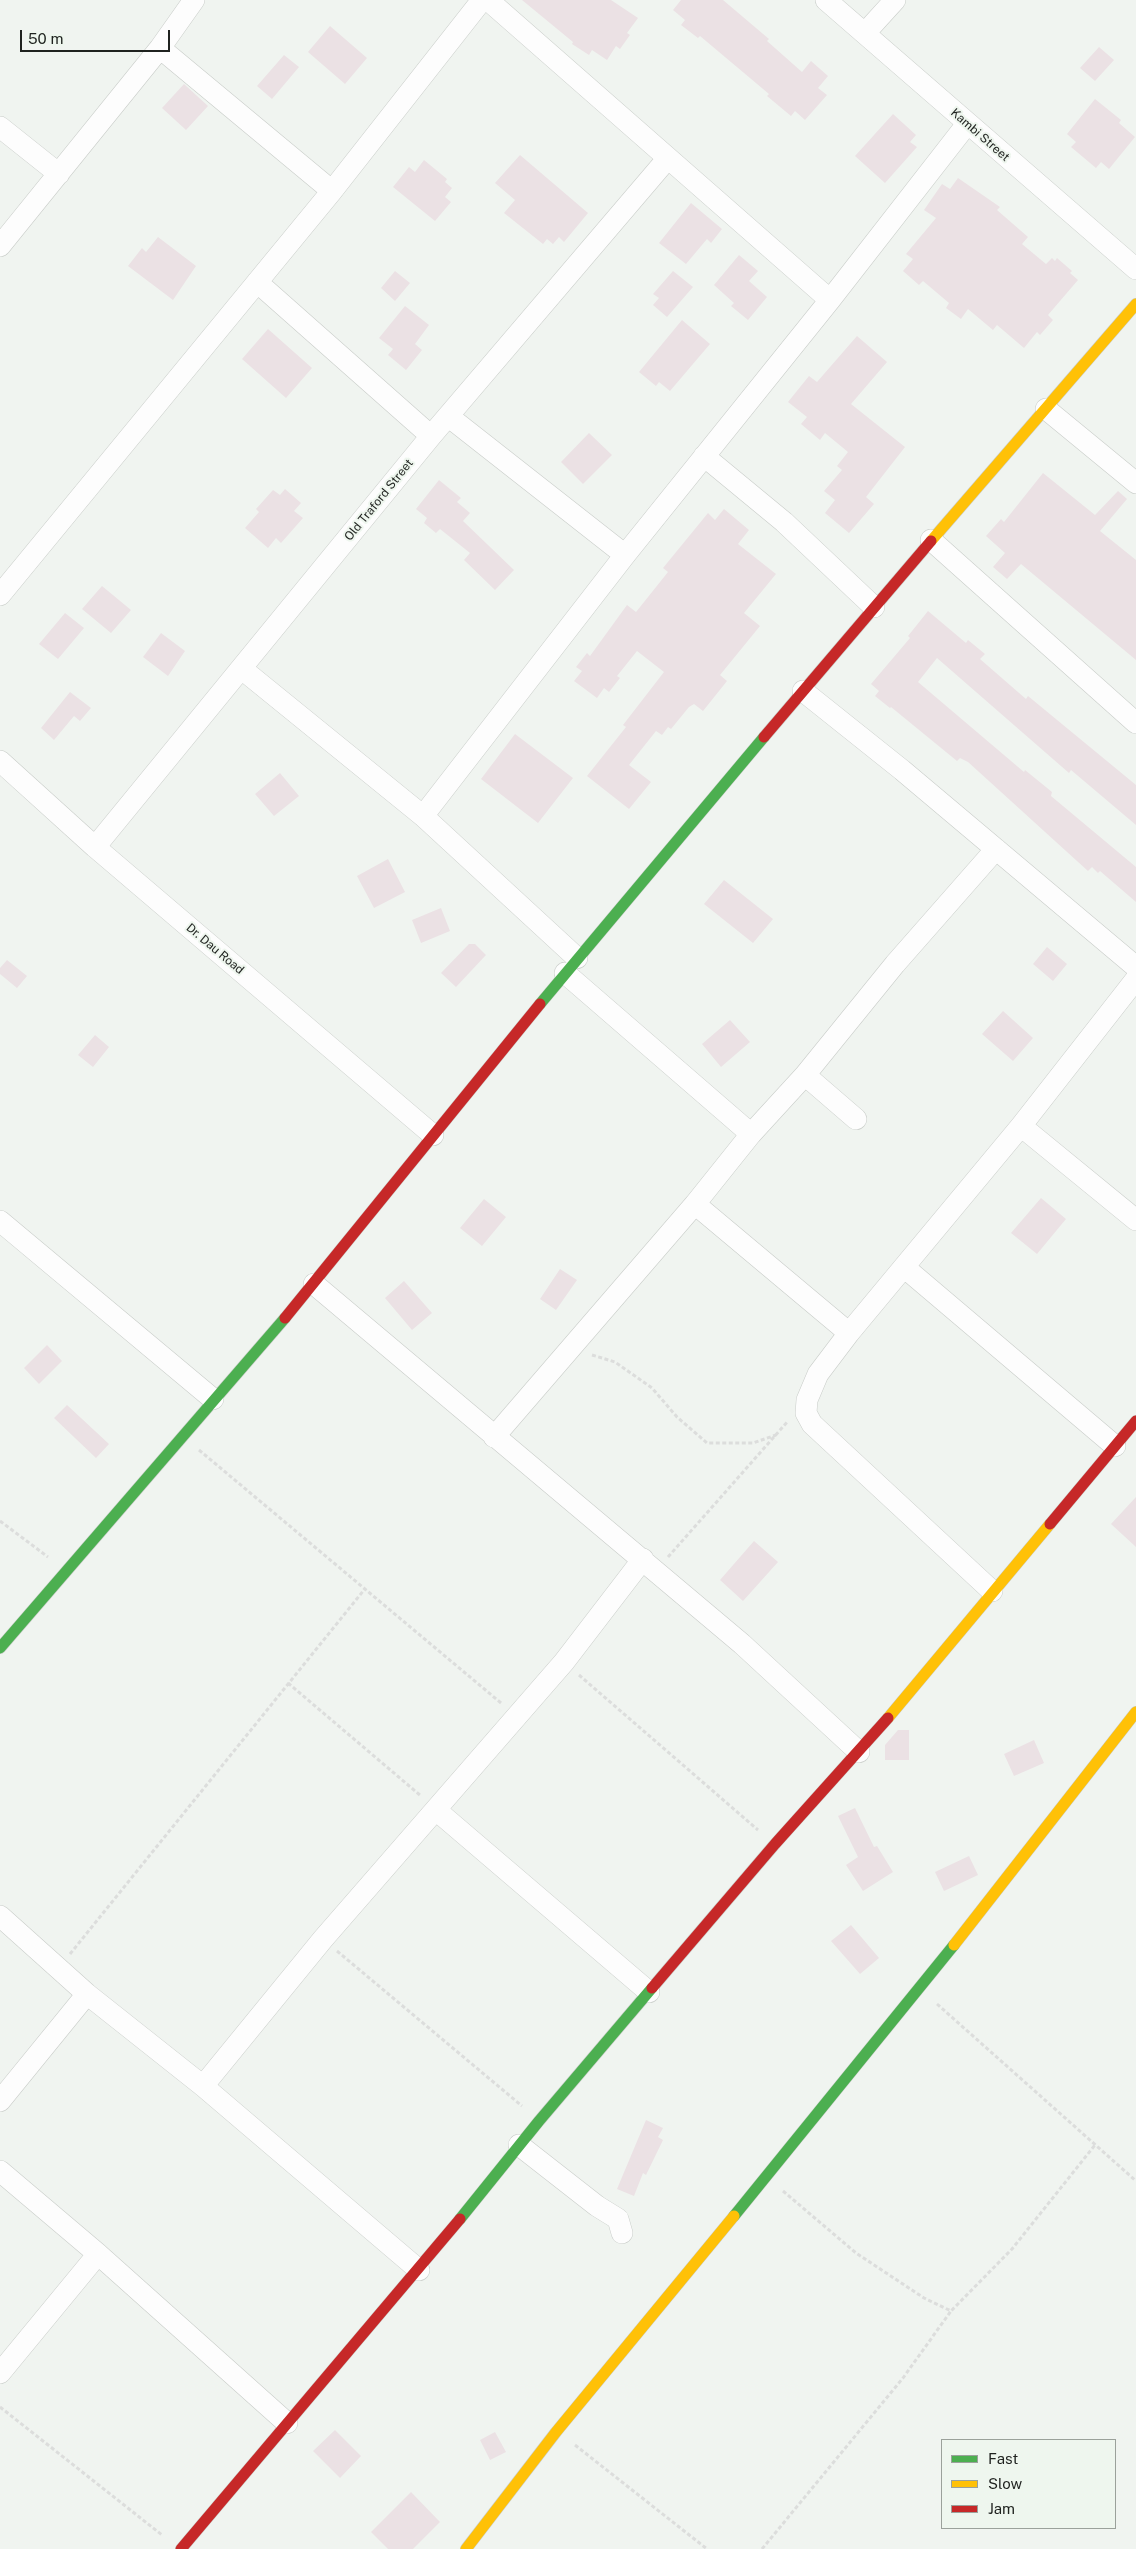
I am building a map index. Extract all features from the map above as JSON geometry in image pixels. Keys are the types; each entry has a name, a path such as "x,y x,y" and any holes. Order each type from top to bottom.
{"street":[{"path":"0,246 160,48 193,0"},
{"path":"0,595 332,191 482,0"},
{"path":"488,0 830,300"},
{"name":"Kambi Street","path":"826,0 1136,269"},
{"path":"865,33 894,0"},
{"path":"160,48 332,191"},
{"path":"422,816 624,555 830,300 967,124"},
{"path":"0,127 58,174"},
{"name":"Old Traford Street","path":"95,847 431,436 668,158"},
{"path":"258,282 431,436"},
{"path":"0,1648 314,1284 571,965 874,606 1132,313"},
{"path":"1046,409 1136,483"},
{"path":"448,416 624,555"},
{"path":"704,456 784,522 874,606"},
{"path":"931,540 1136,723"},
{"path":"242,669 422,816 571,965 751,1134"},
{"path":"803,691 996,849 1136,967"},
{"name":"Dr. Dau Road","path":"0,761 95,847 433,1135"},
{"path":"494,1436 695,1204 751,1134 805,1074 895,964 996,849"},
{"path":"992,1590 819,1431 806,1412 807,1400 818,1374 849,1333 1021,1126 1136,980"},
{"path":"805,1074 856,1119"},
{"path":"1021,1126 1136,1220"},
{"path":"695,1204 849,1333"},
{"path":"0,1221 213,1399"},
{"path":"904,1267 1114,1446"},
{"path":"314,1284 742,1644 859,1752"},
{"path":"181,2549 419,2270 539,2121 775,1844 859,1752 992,1590 1136,1421"},
{"path":"203,2086 323,1939 649,1565"},
{"path":"466,2549 556,2432 920,1989 1136,1712"},
{"path":"436,1810 649,1992"},
{"path":"0,1916 87,1994 203,2086 419,2270"},
{"path":"0,2101 87,1994"},
{"path":"519,2145 597,2206 618,2219 622,2233"},
{"path":"0,2171 98,2254 287,2423"},
{"path":"0,2373 98,2254"}],"path":[{"path":"570,1348 615,1362 652,1388 677,1417 707,1443 753,1442 776,1435"},
{"path":"649,1565 776,1435 807,1400"},
{"path":"182,1435 517,1717"},
{"path":"0,1521 66,1571"},
{"path":"59,1968 364,1590"},
{"path":"564,1662 775,1844"},
{"path":"288,1683 436,1810"},
{"path":"323,1939 539,2121"},
{"path":"920,1989 1136,2181"},
{"path":"762,2549 902,2378 951,2311 1012,2249 1095,2145"},
{"path":"765,2176 856,2253 924,2298 951,2311"},
{"path":"0,2407 164,2537"},
{"path":"556,2432 597,2461 707,2549"}],"building":[{"path":"522,0 611,0 638,18 627,33 630,35 620,49 616,46 607,60 592,50 589,55 572,44 573,42"},
{"path":"681,0 723,0 769,39 767,41 802,72 811,61 828,76 818,88 827,95 805,120 795,111 791,116 767,96 769,94 700,36 698,38 681,25 685,20 673,10"},
{"path":"330,26 367,58 345,84 308,52"},
{"path":"1099,47 1114,60 1095,81 1080,68"},
{"path":"284,55 299,67 272,99 257,86"},
{"path":"184,84 208,106 186,130 162,108"},
{"path":"1095,99 1121,120 1119,123 1135,137 1109,169 1101,162 1096,168 1071,147 1076,142 1067,134"},
{"path":"893,114 916,135 910,142 917,147 885,183 855,156"},
{"path":"520,155 588,213 564,242 559,237 553,244 547,239 543,244 504,213 515,200 495,183"},
{"path":"424,160 447,179 445,182 452,188 445,197 451,202 435,221 393,187 409,167 415,172"},
{"path":"958,178 1000,207 997,210 1028,237 1022,244 1046,264 1052,258 1055,261 1057,258 1072,271 1070,273 1078,280 1048,315 1053,320 1040,335 1037,332 1024,348 997,325 993,330 968,309 961,319 946,308 949,303 923,281 919,285 903,271 913,259 906,254 936,218 924,210 942,184 950,189"},
{"path":"691,203 722,229 711,243 707,239 686,264 659,243"},
{"path":"158,237 196,266 173,300 128,266 142,248 146,252"},
{"path":"739,255 758,271 749,281 767,297 748,320 731,306 734,303 714,285"},
{"path":"395,271 410,283 395,301 381,288"},
{"path":"673,271 693,287 667,317 653,305 659,298 653,294"},
{"path":"405,306 429,325 415,344 422,350 406,370 388,355 393,349 379,338"},
{"path":"682,320 710,344 670,391 659,382 656,386 639,372"},
{"path":"268,329 312,368 286,398 242,359"},
{"path":"857,336 887,362 851,404 905,447 866,497 874,504 849,533 825,513 835,500 824,491 842,470 837,466 848,452 825,433 820,440 801,424 807,417 788,402 809,376 817,382"},
{"path":"589,433 612,455 583,484 561,462"},
{"path":"1043,473 1095,515 1118,491 1127,499 1100,531 1136,560 1136,660 1021,564 1007,579 993,567 1005,553 986,536 1001,519 1004,522"},
{"path":"439,480 461,498 457,502 470,513 463,521 514,570 495,590 464,560 470,553 440,529 436,533 424,523 427,518 416,509"},
{"path":"285,489 301,503 294,511 303,518 281,543 276,538 268,548 245,528 259,512 256,509 273,490 280,495"},
{"path":"724,509 749,530 738,544 776,574 744,613 760,626 720,675 727,681 703,711 694,704 689,707 671,729 668,727 662,735 656,731 629,765 651,782 629,809 587,776 626,727 623,725 664,672 637,651 617,676 620,678 609,692 604,688 597,698 574,681 582,671 576,667 587,653 590,656 627,605 636,612 668,572 663,568 708,513 715,520"},
{"path":"102,586 131,610 111,633 82,609"},
{"path":"928,611 966,643 968,640 985,654 980,659 1026,699 1028,696 1136,785 1136,825 1071,770 1069,773 937,658 918,682 1024,772 1025,770 1052,792 1051,796 1136,867 1136,902 1100,871 1098,873 1092,867 1088,871 968,762 960,758 957,761 875,696 879,691 871,684 910,638 908,636"},
{"path":"65,613 84,628 58,659 39,644"},
{"path":"161,633 185,651 168,676 143,657"},
{"path":"70,692 91,708 80,721 74,716 54,740 41,728"},
{"path":"515,734 573,778 538,823 481,779"},
{"path":"280,773 299,796 274,816 255,794"},
{"path":"388,859 405,892 374,908 357,876"},
{"path":"724,880 773,919 753,943 704,904"},
{"path":"441,908 450,931 421,943 412,920"},
{"path":"469,944 475,944 486,955 456,987 441,973"},
{"path":"1047,947 1067,964 1053,981 1033,964"},
{"path":"7,960 27,976 17,988 0,974 0,968"},
{"path":"1003,1011 1033,1038 1013,1061 982,1034"},
{"path":"730,1020 750,1042 721,1067 702,1044"},
{"path":"95,1035 109,1047 93,1067 78,1055"},
{"path":"1041,1198 1066,1219 1037,1254 1011,1233"},
{"path":"484,1199 506,1217 482,1246 460,1228"},
{"path":"560,1269 577,1280 556,1310 540,1299"},
{"path":"404,1281 432,1313 412,1330 385,1298"},
{"path":"47,1345 62,1361 39,1384 24,1368"},
{"path":"67,1405 109,1444 96,1458 54,1418"},
{"path":"1136,1497 1136,1547 1111,1524"},
{"path":"754,1541 778,1562 743,1601 720,1580"},
{"path":"898,1730 909,1730 909,1760 885,1760 885,1745"},
{"path":"1034,1740 1044,1763 1014,1776 1004,1754"},
{"path":"855,1808 874,1847 877,1846 893,1872 863,1891 846,1865 858,1857 838,1816"},
{"path":"969,1856 978,1875 944,1891 935,1872"},
{"path":"851,1925 879,1958 860,1974 831,1941"},
{"path":"646,2120 663,2128 658,2137 663,2140 646,2175 643,2173 634,2196 617,2189"},
{"path":"335,2430 361,2456 340,2478 313,2451"},
{"path":"495,2432 506,2452 490,2460 480,2440"},
{"path":"411,2492 440,2522 413,2549 388,2549 371,2532"}],"traffic: fast":[{"path":"540,1004 764,737"},
{"path":"0,1648 285,1318"},
{"path":"734,2216 954,1945"},
{"path":"460,2219 539,2121 652,1988"}],"traffic: slow":[{"path":"931,541 1136,304"},
{"path":"888,1718 1050,1524"},
{"path":"954,1945 1136,1712"},
{"path":"466,2549 556,2432 734,2216"}],"traffic: jam":[{"path":"764,737 931,541"},
{"path":"285,1318 540,1004"},
{"path":"1050,1524 1136,1421"},
{"path":"652,1988 775,1844 888,1718"},
{"path":"181,2549 460,2219"}]}
